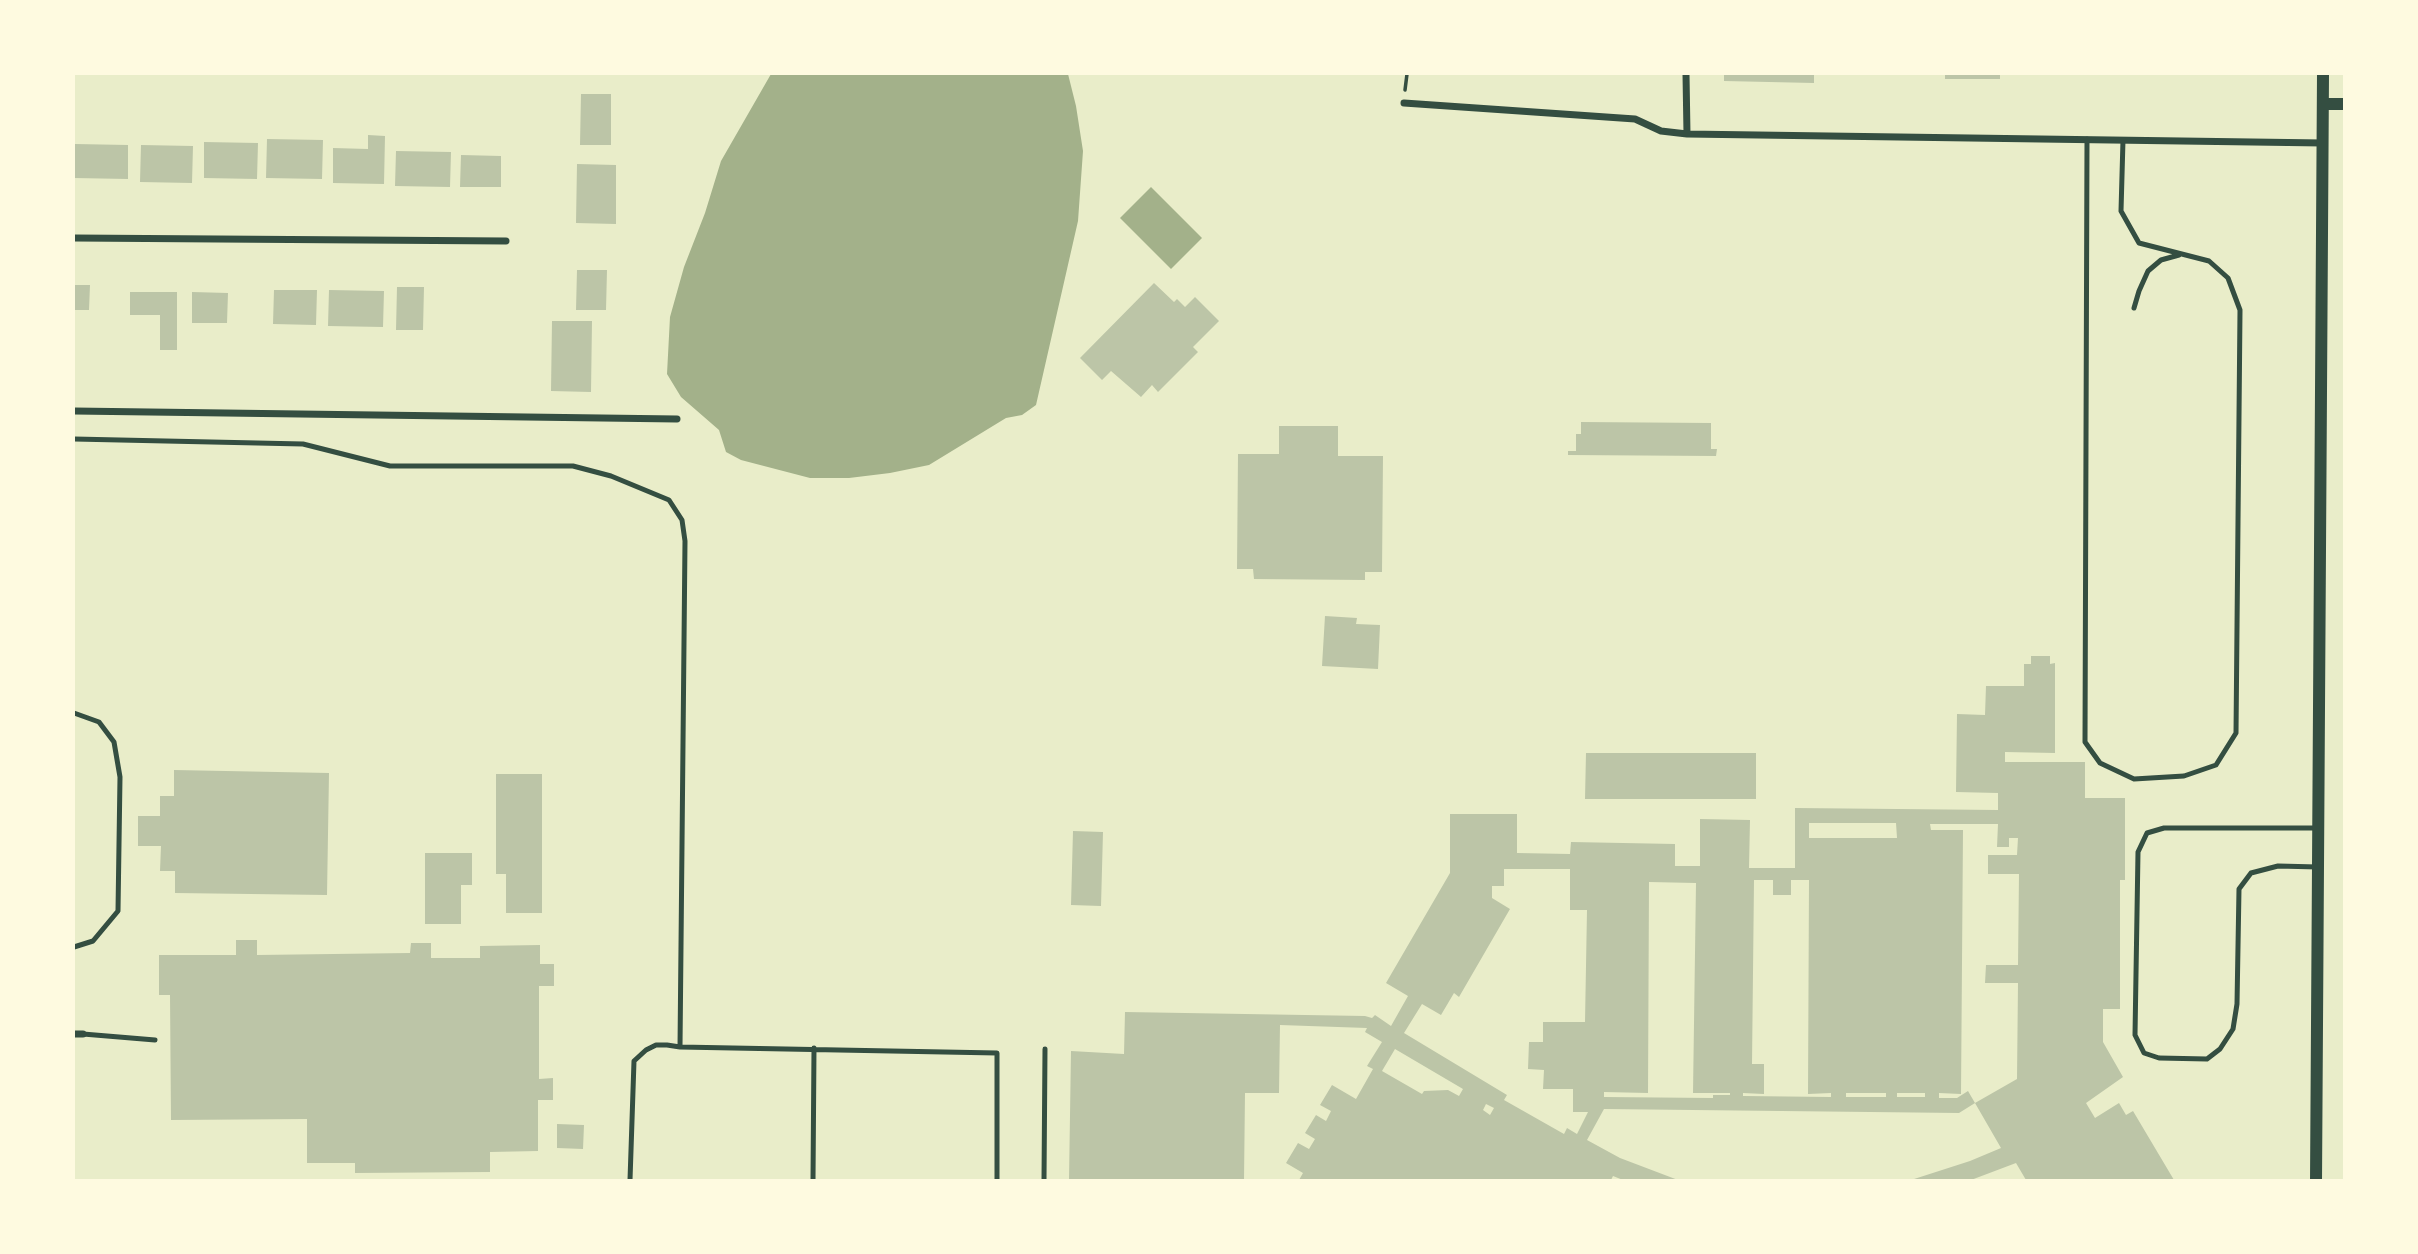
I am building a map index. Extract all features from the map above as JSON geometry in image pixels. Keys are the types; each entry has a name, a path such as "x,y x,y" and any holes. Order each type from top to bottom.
{"street":[{"path":"1686,74 1687,134"},
{"path":"2316,1181 2323,74"},
{"path":"1404,103 1635,119 1661,131 1687,134 2323,143"},
{"path":"2323,104 2344,104"},
{"path":"74,238 506,240"},
{"path":"74,411 677,419"},
{"path":"74,1034 83,1034"}],"lane":[{"path":"2087,139 2085,743 2100,763 2134,779 2184,776 2216,765 2236,733 2240,310 2228,278 2209,261 2139,243 2121,211 2123,140"},
{"path":"2134,308 2148,271 2161,260 2182,254"},
{"path":"74,439 303,444 390,466 573,466 611,476 669,500 682,520 685,541 680,1047"},
{"path":"74,713 99,722 114,742 120,791 118,911 93,941 74,947"},
{"path":"2318,828 2164,828 2147,833 2138,852 2135,1035 2144,1053 2159,1058 2207,1059 2220,1049 2233,1029 2237,1004 2239,889 2251,873 2265,869 2278,866 2318,867"},
{"path":"83,1034 155,1040"},
{"path":"631,1181 634,1061 656,1045 998,1053 997,1181"},
{"path":"813,1181 814,1048"},
{"path":"1044,1181 1045,1049"}],"shaded area":[{"path":"771,74 1068,74 1083,151 1078,221 1036,405 1022,415 1006,418 929,465 849,478 810,478 741,460 726,452 719,430 681,397 667,374 670,317 684,267 721,161"},
{"path":"1151,187 1202,238 1171,269 1120,218"}],"building":[{"path":"1724,74 1814,74 1814,83 1724,81"},
{"path":"1945,74 2000,74 2000,79 1945,79"},
{"path":"581,94 611,94 611,145 580,145"},
{"path":"368,135 385,136 384,184 333,183 333,148 368,149"},
{"path":"267,139 323,140 322,179 266,178"},
{"path":"204,142 258,143 257,179 204,178"},
{"path":"75,144 128,145 128,179 74,178"},
{"path":"141,145 193,146 192,183 140,182"},
{"path":"396,151 451,152 450,187 395,186"},
{"path":"461,155 501,156 501,187 460,187"},
{"path":"577,164 616,165 616,224 576,223"},
{"path":"577,270 607,270 606,310 576,310"},
{"path":"1154,283 1174,302 1177,299 1185,307 1195,297 1219,321 1193,347 1198,352 1158,392 1152,385 1141,397 1111,371 1102,380 1080,358"},
{"path":"74,285 90,285 89,310 74,310"},
{"path":"397,287 424,287 423,330 396,330"},
{"path":"274,290 317,290 316,325 273,324"},
{"path":"329,290 384,291 383,327 328,326"},
{"path":"130,292 177,292 177,350 160,350 160,315 130,315"},
{"path":"192,292 228,293 227,323 192,323"},
{"path":"552,321 592,321 591,392 551,391"},
{"path":"1581,422 1711,423 1711,449 1717,449 1716,456 1568,455 1568,451 1576,451 1576,434 1581,434"},
{"path":"1279,426 1338,426 1338,456 1383,456 1382,572 1365,572 1365,580 1254,579 1253,569 1237,569 1238,454 1279,454"},
{"path":"1325,616 1357,618 1356,624 1380,625 1378,669 1322,666"},
{"path":"2031,656 2050,656 2050,664 2055,663 2055,753 2005,752 2005,762 2085,762 2085,798 2125,798 2125,880 2120,880 2120,1009 2103,1009 2103,1042 2123,1077 2086,1103 2095,1118 2119,1103 2126,1115 2133,1111 2174,1180 2026,1180 2016,1163 1971,1180 1911,1180 2001,1148 1975,1103 1959,1113 1604,1109 1587,1140 1620,1158 1678,1180 1623,1180 1613,1176 1611,1180 1299,1180 1303,1173 1286,1163 1298,1143 1309,1149 1315,1139 1305,1133 1316,1115 1326,1121 1331,1111 1320,1105 1332,1085 1356,1099 1373,1069 1367,1066 1382,1042 1365,1032 1367,1028 1280,1025 1279,1093 1245,1093 1244,1180 1069,1180 1071,1051 1124,1054 1125,1012 1372,1018 1375,1015 1391,1026 1408,996 1386,983 1450,873 1450,814 1517,814 1517,853 1570,854 1571,842 1675,844 1675,866 1700,866 1700,819 1750,820 1749,868 1795,868 1795,808 1998,810 1998,793 1956,792 1957,714 1985,715 1986,686 2024,686 2024,664 2031,664","holes":["1809,823 1896,823 1897,838 1809,838","1930,824 1998,824 1997,847 2009,847 2009,838 2018,838 2017,855 1988,855 1988,874 2019,874 2018,965 1986,965 1985,983 2018,983 2017,1079 1975,1103 1968,1091 1957,1098 1939,1098 1939,1093 1961,1094 1963,830 1931,830","1504,869 1570,869 1570,910 1587,910 1585,1022 1543,1022 1543,1042 1529,1042 1528,1069 1544,1070 1543,1089 1573,1089 1573,1112 1588,1112 1577,1134 1567,1128 1564,1134 1504,1100 1507,1095 1404,1033 1422,1004 1441,1015 1454,993 1459,997 1510,909 1492,898 1492,886 1504,886","1754,880 1773,880 1773,895 1791,895 1791,880 1809,880 1808,1094 1831,1093 1831,1097 1743,1096 1743,1093 1764,1094 1764,1064 1752,1064","1649,882 1696,883 1693,1093 1730,1095 1713,1095 1713,1098 1604,1097 1604,1092 1648,1093","1395,1049 1463,1089 1459,1096 1448,1090 1424,1091 1422,1094 1382,1071","1846,1093 1886,1093 1886,1097 1846,1097","1897,1093 1925,1093 1925,1097 1897,1097","1486,1104 1494,1108 1490,1115 1483,1110"]},
{"path":"1586,753 1756,753 1756,799 1585,799"},
{"path":"174,770 329,773 327,895 175,893 175,871 160,871 161,846 138,846 138,816 160,816 160,796 174,796"},
{"path":"496,774 542,774 542,913 506,913 506,874 496,874"},
{"path":"1073,831 1103,832 1101,906 1071,905"},
{"path":"425,853 472,853 472,885 461,885 461,924 425,924"},
{"path":"236,940 257,940 257,955 410,953 411,943 431,943 431,958 480,958 480,946 540,945 540,964 554,964 554,986 539,986 539,1079 553,1078 553,1100 538,1100 538,1151 490,1152 490,1172 355,1173 355,1163 307,1163 307,1119 171,1120 170,995 159,995 159,955 236,955"},
{"path":"557,1124 584,1125 583,1149 557,1148"}]}
